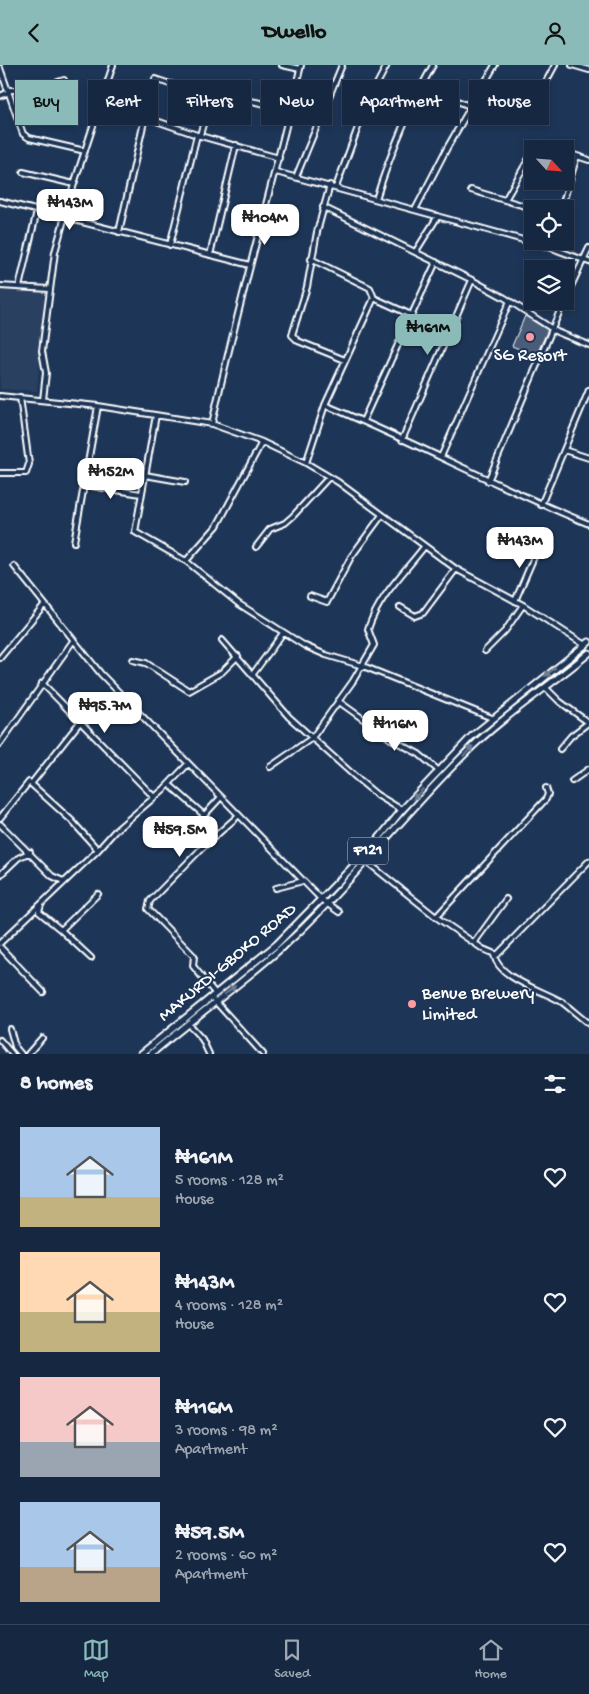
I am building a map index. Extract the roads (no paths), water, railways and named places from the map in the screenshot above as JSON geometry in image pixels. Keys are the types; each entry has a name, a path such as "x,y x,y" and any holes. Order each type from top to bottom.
{"main road":[{"name":"MAKURDI-GBOKO ROAD","path":"142,1054 277,944 371,848 402,811 472,736 492,718 587,644"},
{"name":"F121","path":"151,1054 158,1052 188,1024 282,948 327,904 473,746 511,712 589,653"}],"street":[{"path":"43,400 46,373 42,351 55,252 74,184 113,65"},
{"path":"282,65 301,67 297,80"},
{"path":"296,177 342,65"},
{"path":"336,187 367,103 387,65"},
{"path":"425,80 434,65"},
{"path":"487,80 495,65"},
{"path":"547,80 555,65"},
{"path":"572,65 589,70"},
{"path":"0,68 25,135 29,138 85,151"},
{"path":"155,80 168,82"},
{"path":"0,95 8,91 15,91"},
{"path":"415,210 438,165 469,112"},
{"path":"158,121 198,135 279,158"},
{"path":"119,232 142,125"},
{"path":"170,245 201,125"},
{"path":"212,424 230,343 276,172 286,125"},
{"path":"376,199 403,125"},
{"path":"210,255 236,145"},
{"path":"574,155 589,160"},
{"path":"564,200 577,156"},
{"path":"505,200 524,167"},
{"path":"23,172 74,184"},
{"path":"276,172 330,185 524,240"},
{"path":"330,185 323,207 308,287 292,337 345,360"},
{"path":"471,190 524,206"},
{"path":"0,201 250,265"},
{"path":"323,207 472,280 505,298 509,303 552,329 589,345"},
{"path":"19,287 37,211"},
{"path":"416,251 438,216"},
{"path":"574,279 589,248"},
{"path":"557,250 589,262"},
{"path":"306,463 325,405 374,298 370,287 312,259"},
{"path":"363,421 436,262"},
{"path":"402,440 472,280"},
{"path":"0,286 49,289"},
{"path":"374,298 411,315"},
{"path":"441,457 509,303"},
{"path":"488,481 560,310"},
{"path":"541,505 589,390"},
{"path":"0,396 98,406 212,424 262,442 306,463 329,477 456,569 523,605 587,644"},
{"path":"0,473 26,473 29,464 20,397"},
{"path":"325,405 441,457 541,505 589,524"},
{"path":"74,541 98,406"},
{"path":"156,415 135,532 186,561 238,605 283,633 326,655 363,665 492,718"},
{"path":"186,561 217,526 262,442"},
{"path":"564,449 589,458"},
{"path":"145,475 185,482"},
{"path":"256,547 270,529 285,523 293,517 329,477"},
{"path":"85,485 141,494"},
{"path":"310,596 324,602 327,601 351,557 382,515"},
{"path":"515,601 540,543"},
{"path":"270,767 312,738 338,701 363,665 374,645 368,629 376,608 389,589 424,547"},
{"path":"14,566 101,674 303,881 322,900 339,912"},
{"path":"400,607 415,616 423,613 456,569"},
{"path":"0,658 44,605"},
{"path":"485,651 505,631 523,605"},
{"path":"253,674 283,633"},
{"path":"222,640 238,656 289,717 365,785 402,811"},
{"path":"0,744 73,641"},
{"path":"133,660 146,663 189,691 222,672 238,656"},
{"path":"42,683 154,797"},
{"path":"545,687 559,701 589,723 571,736 560,749"},
{"path":"338,701 391,739 419,754 439,771"},
{"path":"0,818 80,722"},
{"path":"0,943 63,881 98,850 120,826 188,764"},
{"path":"572,781 589,769"},
{"path":"31,783 72,820 98,850"},
{"path":"171,787 204,815"},
{"path":"436,917 546,799 548,794 546,787"},
{"path":"187,834 221,797"},
{"path":"239,815 202,848 150,901 148,909 194,956 193,966 213,995 215,1002 263,1054"},
{"path":"0,824 52,876 63,881"},
{"path":"0,875 18,858 30,852"},
{"path":"366,861 436,917 494,955 495,961 511,976 561,1002 589,1024"},
{"path":"494,955 497,955 589,861"},
{"path":"276,888 303,881"},
{"path":"61,930 98,894"},
{"path":"474,943 506,899"},
{"path":"39,912 41,903"},
{"path":"31,913 39,912 91,958"},
{"path":"0,947 43,992"},
{"path":"188,1024 202,1039 209,1054"},
{"path":"10,1029 10,1036 16,1049 21,1054"},
{"path":"28,1054 42,1038"},
{"path":"0,1040 12,1054"},
{"path":"7,1048 16,1049"}],"place":[{"name":"SG Resort","path":"530,337"},
{"name":"Benue Brewery Limited","path":"412,1004"}]}
